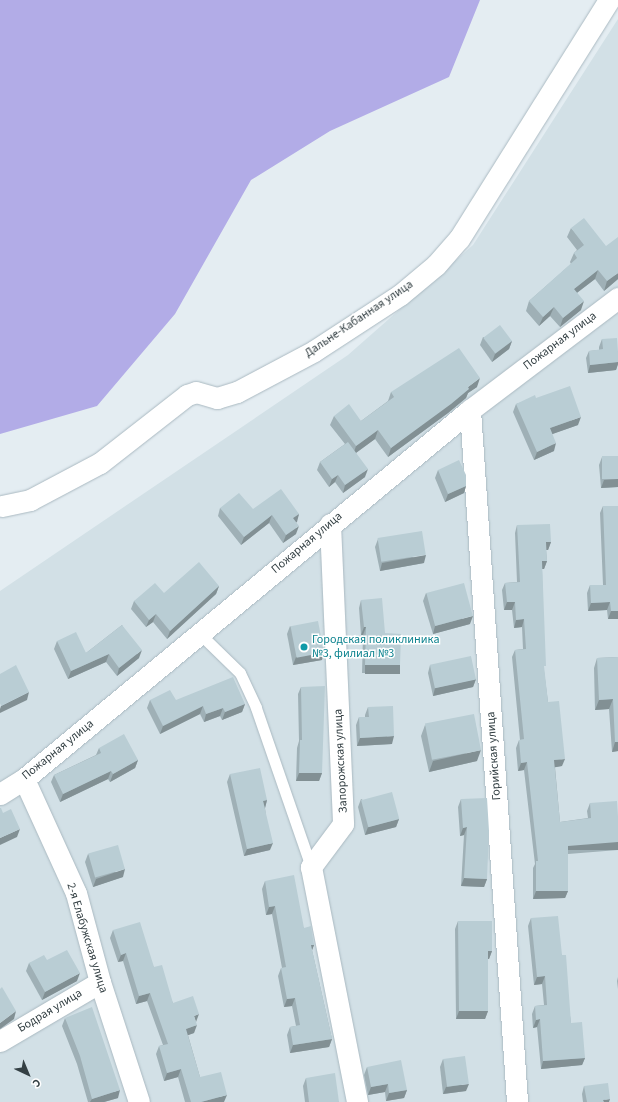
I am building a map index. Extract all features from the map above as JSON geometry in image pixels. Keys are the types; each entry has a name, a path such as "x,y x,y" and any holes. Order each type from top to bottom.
{"street":[{"name":"Дальне-Кабанная улица","path":"2,506 30,500 100,464 187,395 196,392 217,398 237,392 314,351 400,295 436,265 459,239 609,0"},
{"name":"Пожарная улица","path":"0,794 24,779 330,524 470,410 618,298"},
{"name":"Горийская улица","path":"470,410 517,1102"},
{"name":"Запорожская улица","path":"311,867 343,824 330,524"},
{"name":"2-я Елабужская улица","path":"24,779 76,893 100,982 139,1102"},
{"path":"311,867 358,1102"},
{"name":"Бодрая улица","path":"0,1041 100,982"}],"lane":[{"path":"199,633 240,673 256,708 311,867"}],"shaded area":[{"path":"0,0 480,0 449,77 330,131 251,180 175,314 97,406 0,434"},
{"path":"618,19 618,1102 0,1102 0,591 348,355 473,245"}],"building":[{"path":"584,218 606,246 618,237 618,273 607,281 598,270 574,289 584,301 563,318 554,307 543,317 529,301 577,258 574,253 584,245 571,228"},
{"path":"500,325 512,341 495,354 483,338"},
{"path":"617,338 618,362 590,365 589,351 603,349 602,339"},
{"path":"459,348 480,378 468,387 469,389 451,404 391,448 378,430 356,446 334,416 349,404 361,421 394,397 391,392"},
{"path":"570,386 581,417 550,428 556,443 537,452 516,404 535,395 536,398"},
{"path":"348,442 368,469 345,485 338,475 332,479 320,462"},
{"path":"602,456 618,456 618,479 602,479"},
{"path":"459,460 466,475 466,486 448,494 438,470"},
{"path":"281,489 299,514 293,518 299,526 286,535 272,515 244,537 220,508 239,493 253,509"},
{"path":"603,506 618,506 618,611 611,611 610,602 591,603 590,585 606,585"},
{"path":"550,524 551,542 546,542 547,561 542,561 546,666 544,666 548,702 559,701 565,759 554,760 560,822 591,818 590,803 617,801 618,817 618,842 568,846 568,891 536,891 536,861 538,861 527,762 521,763 519,740 524,739 515,650 526,649 524,619 516,620 515,602 507,602 505,583 520,582 517,525"},
{"path":"422,531 426,555 381,562 378,538"},
{"path":"199,562 219,586 170,631 156,614 149,620 134,601 155,583 164,593"},
{"path":"464,583 473,616 435,626 426,593"},
{"path":"382,598 385,633 401,634 400,665 365,665 366,627 364,627 361,600"},
{"name":"Городская поликлиника №3, филиал №3","path":"318,621 324,652 297,658 291,626"},
{"path":"122,625 142,650 119,668 109,654 71,671 57,641 76,632 86,653"},
{"path":"471,656 476,679 435,688 430,665"},
{"path":"618,657 618,742 615,742 613,699 599,700 597,658"},
{"path":"16,665 29,692 1,706 0,674"},
{"path":"233,677 245,704 225,712 223,708 206,714 203,706 163,726 150,700 170,690 176,700"},
{"path":"325,686 322,773 299,773 300,740 302,740 301,687"},
{"path":"393,706 394,736 360,738 359,717 369,717 368,707"},
{"path":"474,714 481,750 432,760 425,724"},
{"path":"124,734 138,760 113,774 111,771 63,794 54,775 101,753 99,748"},
{"path":"260,768 267,800 263,801 273,843 247,849 230,774"},
{"path":"392,792 399,819 368,827 361,800"},
{"path":"487,798 489,831 487,879 464,878 467,827 463,828 461,799"},
{"path":"0,808 3,813 11,809 20,829 0,838"},
{"path":"118,845 125,869 95,878 88,854"},
{"path":"294,875 304,928 311,926 314,945 311,945 332,1039 293,1045 290,1027 300,1025 295,998 287,999 281,968 286,967 275,906 269,907 265,881"},
{"path":"558,916 562,955 566,955 571,1023 582,1022 585,1058 543,1061 540,1019 536,1020 535,1006 547,1005 545,976 537,977 531,918"},
{"path":"458,921 492,921 492,951 488,951 488,1011 459,1011"},
{"path":"140,922 154,967 162,965 173,1003 193,996 199,1014 194,1016 197,1025 186,1029 200,1077 221,1072 227,1095 201,1102 191,1102 181,1069 167,1073 159,1046 168,1044 150,993 139,996 126,953 121,955 113,930"},
{"path":"67,950 80,973 45,992 29,963 44,955 47,960"},
{"path":"2,987 16,1011 0,1023 0,989"},
{"path":"92,1007 120,1090 92,1099 80,1056 65,1018"},
{"path":"465,1056 469,1084 447,1087 443,1059"},
{"path":"401,1060 407,1090 389,1093 388,1084 371,1087 367,1067"},
{"path":"335,1073 339,1102 309,1102 306,1078"},
{"path":"608,1083 610,1099 603,1100 604,1102 587,1102 584,1086"}],"place":[{"name":"Городская поликлиника №3, филиал №3","path":"304,647"}]}
